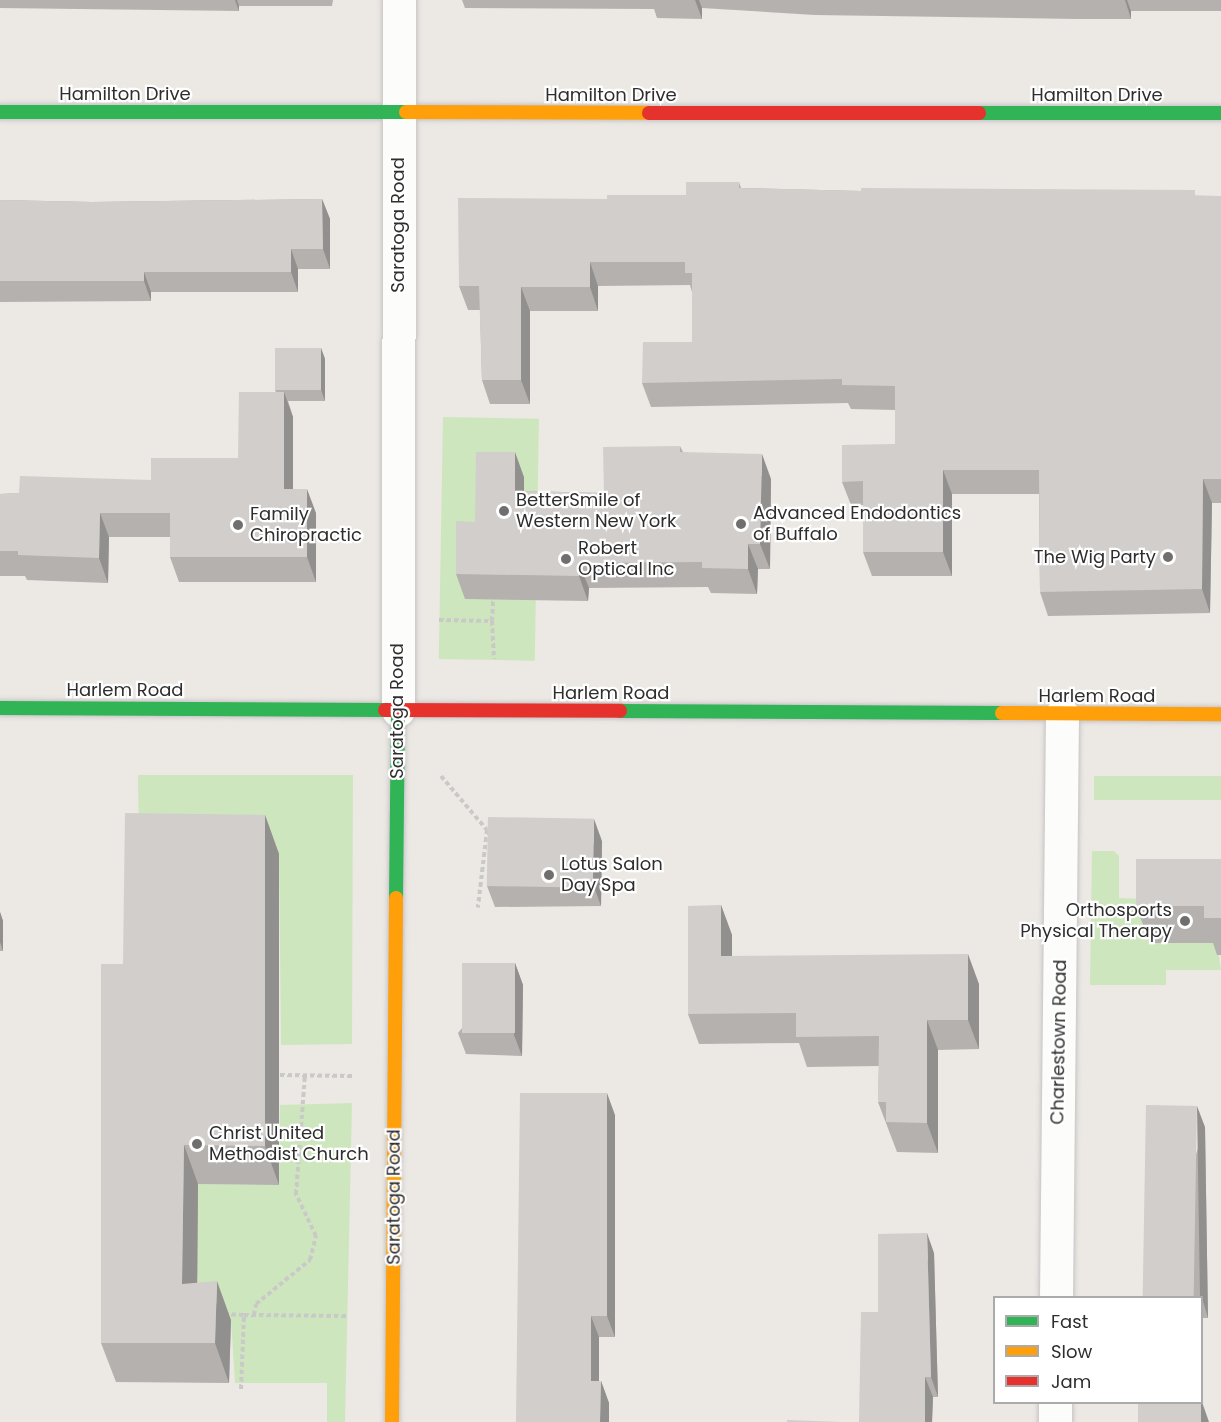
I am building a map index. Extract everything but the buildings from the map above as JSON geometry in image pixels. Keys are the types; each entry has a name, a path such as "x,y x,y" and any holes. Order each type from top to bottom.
{"street":[{"name":"Saratoga Road","path":"392,1422 398,710 399,0"},
{"name":"Hamilton Drive","path":"0,111 1221,113"},
{"name":"Harlem Road","path":"0,708 1221,714"},
{"name":"Charlestown Road","path":"1056,1296 1062,714"},
{"path":"1054,1422 1055,1404"}],"path":[{"path":"493,599 494,659"},
{"path":"439,620 492,621"},
{"path":"441,776 487,830 478,908"},
{"path":"484,844 496,843"},
{"path":"280,1075 352,1076"},
{"path":"254,1315 256,1304 310,1260 316,1236 296,1194 305,1075"},
{"path":"221,1314 347,1316"},
{"path":"242,1389 244,1315"}],"green space":[{"path":"443,417 539,419 535,661 439,659"},
{"path":"138,775 353,775 352,1044 281,1045 279,854 139,852"},
{"path":"1094,776 1221,776 1221,800 1094,800"},
{"path":"1092,851 1114,851 1119,856 1119,898 1150,899 1217,943 1221,970 1166,970 1166,985 1090,985"},
{"path":"352,1103 345,1422 327,1422 327,1383 235,1383 231,1321 197,1323 198,1184 279,1185 280,1105"}],"traffic: fast":[{"path":"0,112 406,112"},
{"path":"979,113 1221,113"},
{"path":"0,708 385,710"},
{"path":"396,898 398,710"},
{"path":"620,711 1002,713"}],"traffic: slow":[{"path":"406,112 649,113"},
{"path":"1002,713 1221,714"},
{"path":"392,1422 396,898"}],"traffic: jam":[{"path":"649,113 979,113"},
{"path":"385,710 620,711"}],"place":[{"name":"BetterSmile of Western New York","path":"504,511"},
{"name":"Advanced Endodontics of Buffalo","path":"741,524"},
{"name":"Family Chiropractic","path":"238,525"},
{"name":"The Wig Party","path":"1168,557"},
{"name":"Robert Optical Inc","path":"566,559"},
{"name":"Lotus Salon Day Spa","path":"549,875"},
{"name":"Orthosports Physical Therapy","path":"1185,921"},
{"name":"Christ United Methodist Church","path":"197,1144"}]}
